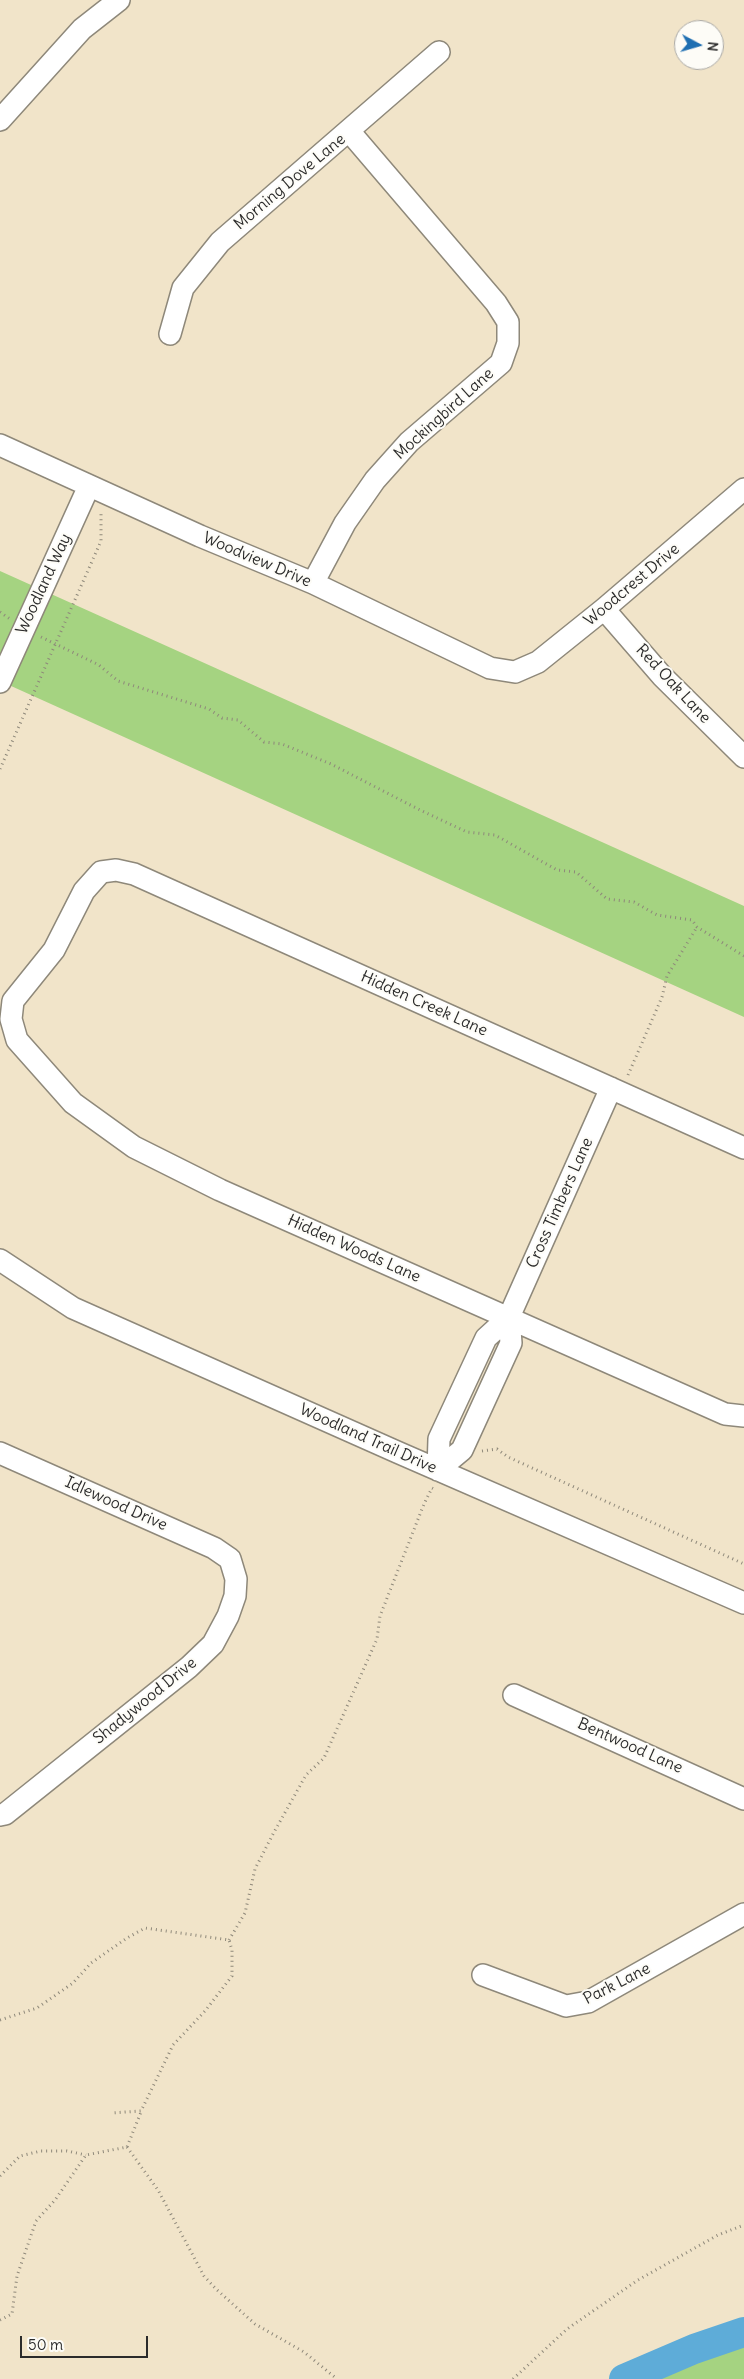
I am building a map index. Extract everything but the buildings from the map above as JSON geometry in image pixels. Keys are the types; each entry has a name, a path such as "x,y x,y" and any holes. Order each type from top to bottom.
{"street":[{"path":"0,120 82,29 119,0"},
{"name":"Morning Dove Lane","path":"170,334 183,288 220,242 439,52"},
{"name":"Mockingbird Lane","path":"313,583 345,523 374,480 409,442 500,363 508,343 508,322 496,302 349,132"},
{"name":"Woodview Drive","path":"0,445 200,536 313,583 490,668 515,672"},
{"name":"Woodland Way","path":"0,682 89,486"},
{"name":"Woodcrest Drive","path":"515,672 538,662 604,609 744,489"},
{"name":"Red Oak Lane","path":"604,609 662,676 744,757"},
{"name":"Hidden Creek Lane","path":"11,1019 12,1000 54,950 84,891 101,872 116,870 134,874 744,1148"},
{"name":"Hidden Woods Lane","path":"11,1019 17,1040 73,1103 134,1147 220,1190 725,1414 744,1416"},
{"name":"Cross Timbers Lane","path":"438,1470 439,1440 486,1338 508,1317 616,1090"},
{"name":"Woodland Trail Drive","path":"0,1260 73,1308 744,1603"},
{"name":"Idlewood Drive","path":"0,1453 214,1548 230,1559"},
{"name":"Shadywood Drive","path":"3,1814 189,1667 213,1644 228,1616 235,1596 236,1579 230,1559"},
{"name":"Bentwood Lane","path":"514,1694 744,1799"},
{"name":"Park Lane","path":"483,1975 566,2006 588,2002 744,1914"}],"path":[{"path":"0,769 100,541 103,514 89,486"},
{"path":"0,612 24,629 99,665 118,681 209,709 222,718 238,720 264,742 282,744 331,764 467,832 495,835 557,870 576,872 608,899 634,902 657,915 692,920 697,927 744,956"},
{"path":"616,1090 662,997 667,976 697,927"},
{"path":"478,1451 497,1449 516,1461 744,1564"},
{"path":"127,2147 141,2111 173,2045 204,2012 232,1976 232,1950 229,1940 245,1913 255,1869 306,1776 324,1758 378,1639 380,1616 424,1504 432,1488 440,1492"},
{"path":"0,2020 36,2008 72,1984 91,1963 127,1938 146,1928 229,1940"},
{"path":"111,2114 141,2111"},
{"path":"0,2176 20,2156 41,2151 67,2151 86,2155 127,2147"},
{"path":"127,2147 158,2190 204,2276 255,2324 304,2352 337,2379"},
{"path":"0,2320 12,2314 16,2276 36,2221 55,2200 86,2155"},
{"path":"513,2379 567,2329 638,2280 710,2240 744,2225"}],"green space":[{"path":"0,571 744,906 744,1017 0,681"},
{"path":"744,2345 744,2379 658,2379 698,2361"}],"waterway":[{"path":"624,2379 694,2349 744,2332"}]}
